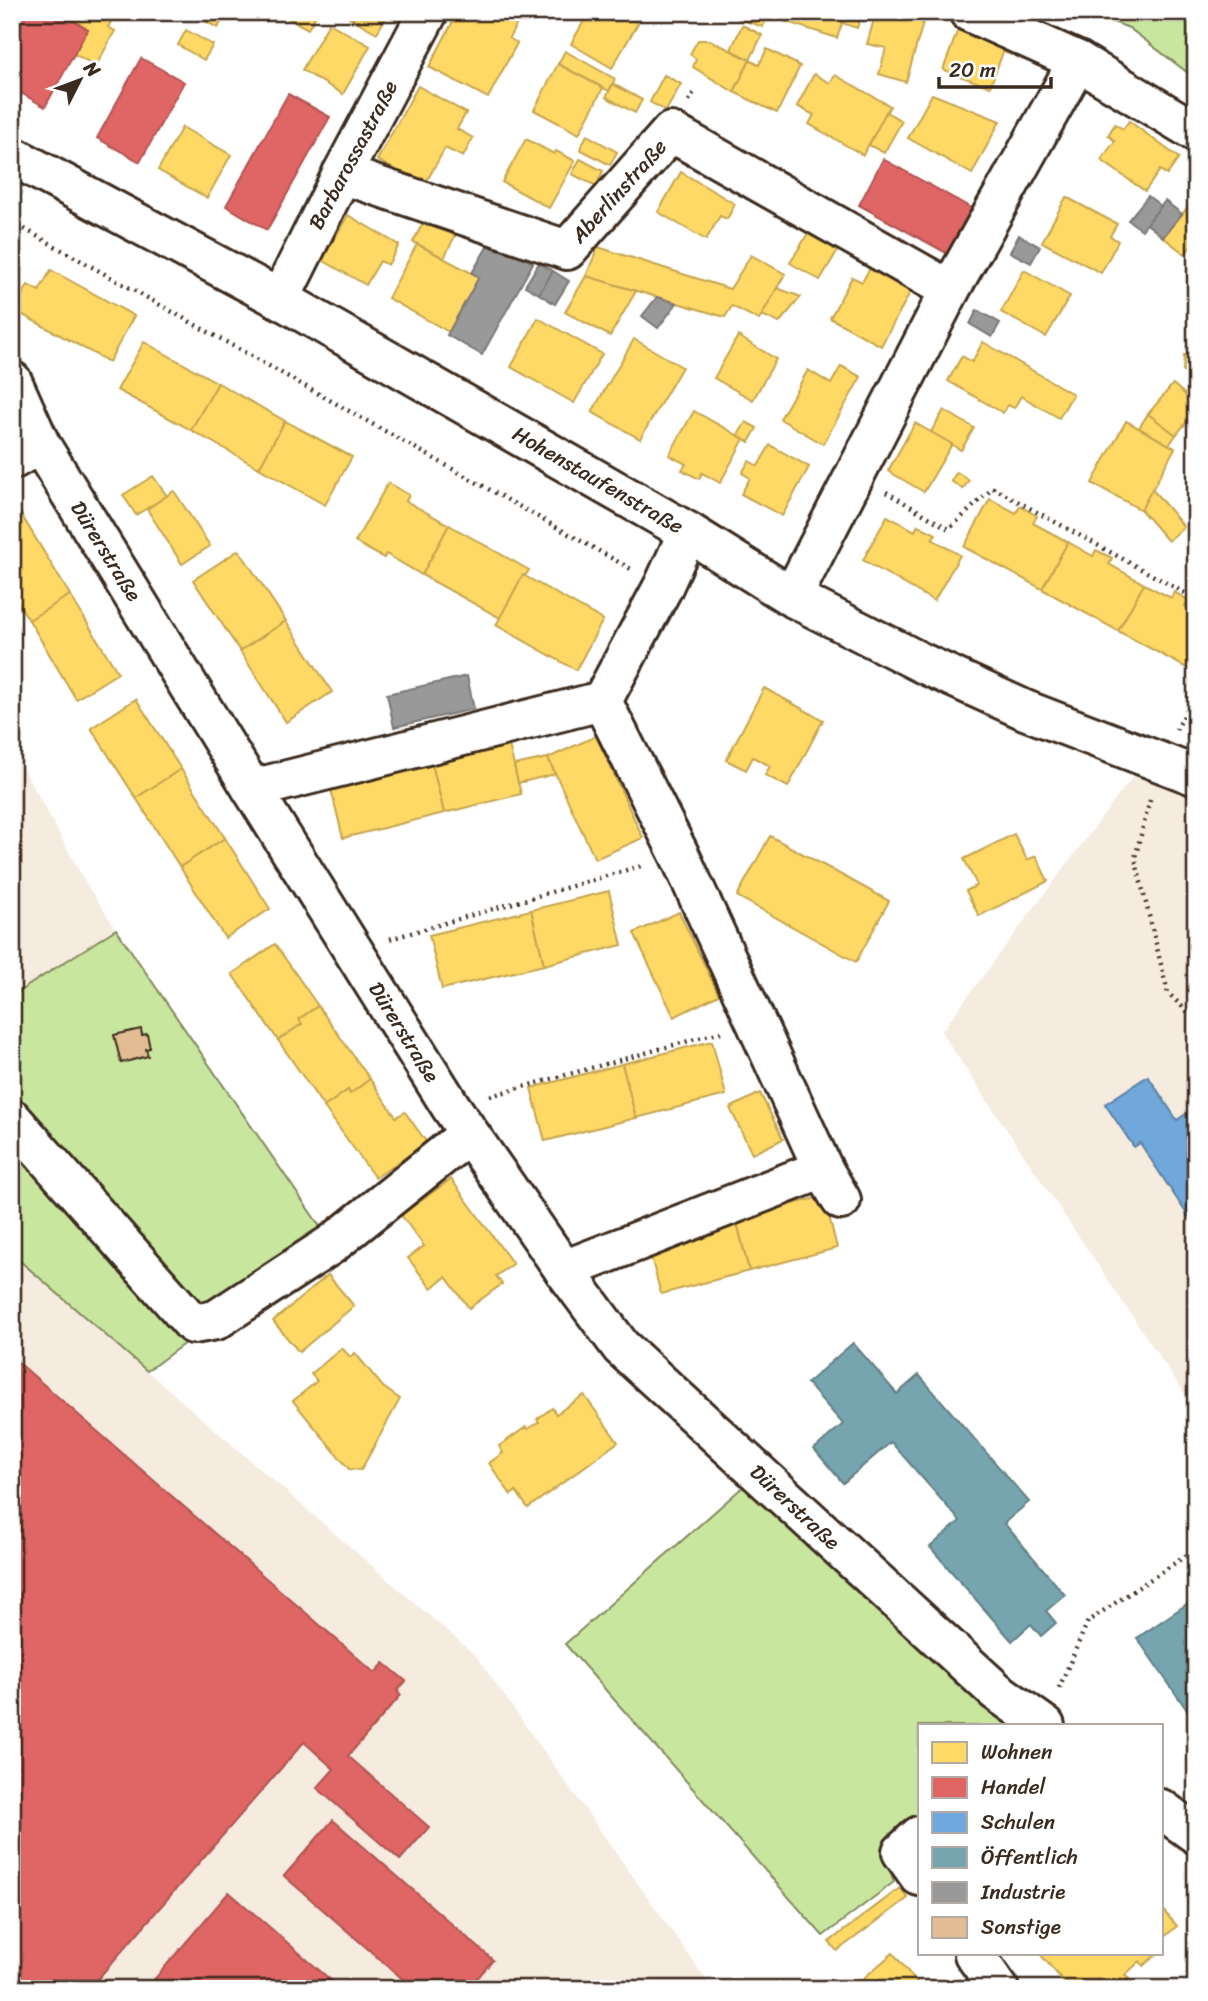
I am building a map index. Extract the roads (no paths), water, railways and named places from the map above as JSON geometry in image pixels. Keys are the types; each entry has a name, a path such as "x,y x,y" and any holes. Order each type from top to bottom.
{"street":[{"name":"Barbarossastraße","path":"279,299 428,12"},
{"path":"969,12 1078,61 1196,132"},
{"path":"792,597 950,290 1078,61"},
{"name":"Aberlinstraße","path":"342,174 567,250 671,132 950,290"},
{"name":"Hohenstaufenstraße","path":"12,156 279,299 688,531 792,597 922,663 1025,710 1196,776"},
{"name":"Dürerstraße","path":"12,381 26,452 252,789 460,1121 621,1347 996,1691 1040,1724"},
{"path":"252,789 602,701 663,587 688,531"},
{"path":"564,1270 832,1184 679,854 602,701"},
{"path":"12,1119 193,1324 216,1320 332,1244 460,1121"},
{"path":"1162,1810 1196,1834"},
{"path":"918,1837 902,1852 918,1875"},
{"path":"975,1955 999,1989"}]}
